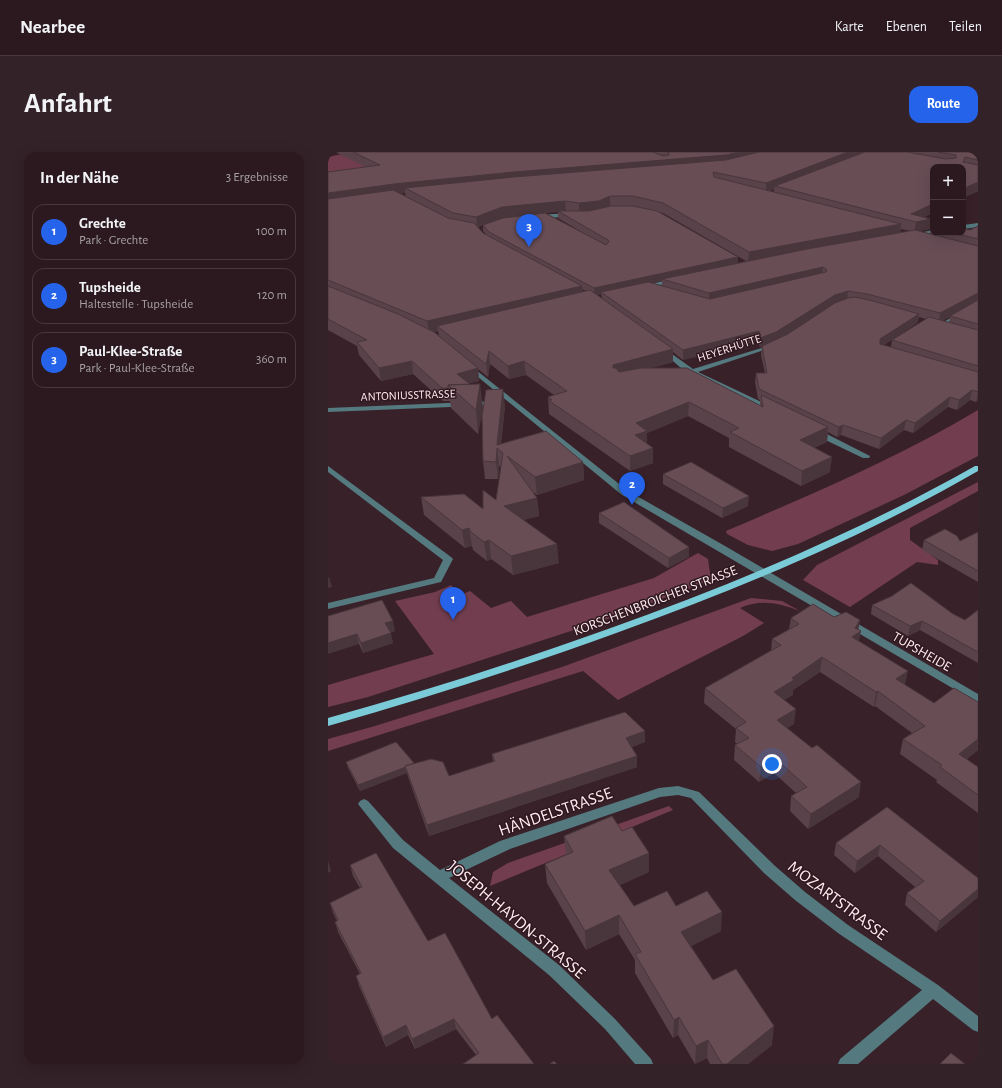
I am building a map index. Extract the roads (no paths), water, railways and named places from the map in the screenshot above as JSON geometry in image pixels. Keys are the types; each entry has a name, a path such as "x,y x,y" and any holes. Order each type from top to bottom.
{"main road":[{"name":"KORSCHENBROICHER STRASSE","path":"328,722 394,704 576,645 764,573 885,519 978,468"}],"street":[{"path":"532,218 566,214 579,216"},
{"path":"547,216 560,224"},
{"path":"966,227 976,226"},
{"path":"906,235 930,232"},
{"path":"913,235 928,238"},
{"path":"633,289 679,279"},
{"path":"647,286 661,290"},
{"path":"948,328 937,325 978,303"},
{"name":"HEYERHÜTTE","path":"679,374 693,372 756,353 779,343"},
{"path":"655,344 693,372 776,412"},
{"name":"TUPSHEIDE","path":"463,362 618,488 978,699"},
{"name":"ANTONIUSSTRASSE","path":"328,410 512,402"},
{"path":"811,429 866,456"},
{"path":"328,468 448,558 438,580 328,606"},
{"name":"HÄNDELSTRASSE","path":"438,877 505,845 659,793 675,790 687,792"},
{"name":"MOZARTSTRASSE","path":"687,792 701,801 769,869 812,905 871,949 933,990 978,1025"},
{"name":"JOSEPH-HAYDN-STRASSE","path":"364,804 398,844 554,970 610,1024 645,1064"},
{"path":"846,1064 933,990"}],"place":[{"name":"Paul-Klee-Straße","path":"529,247"},
{"name":"Tupsheide","path":"632,505"},
{"name":"Grechte","path":"453,620"}]}
